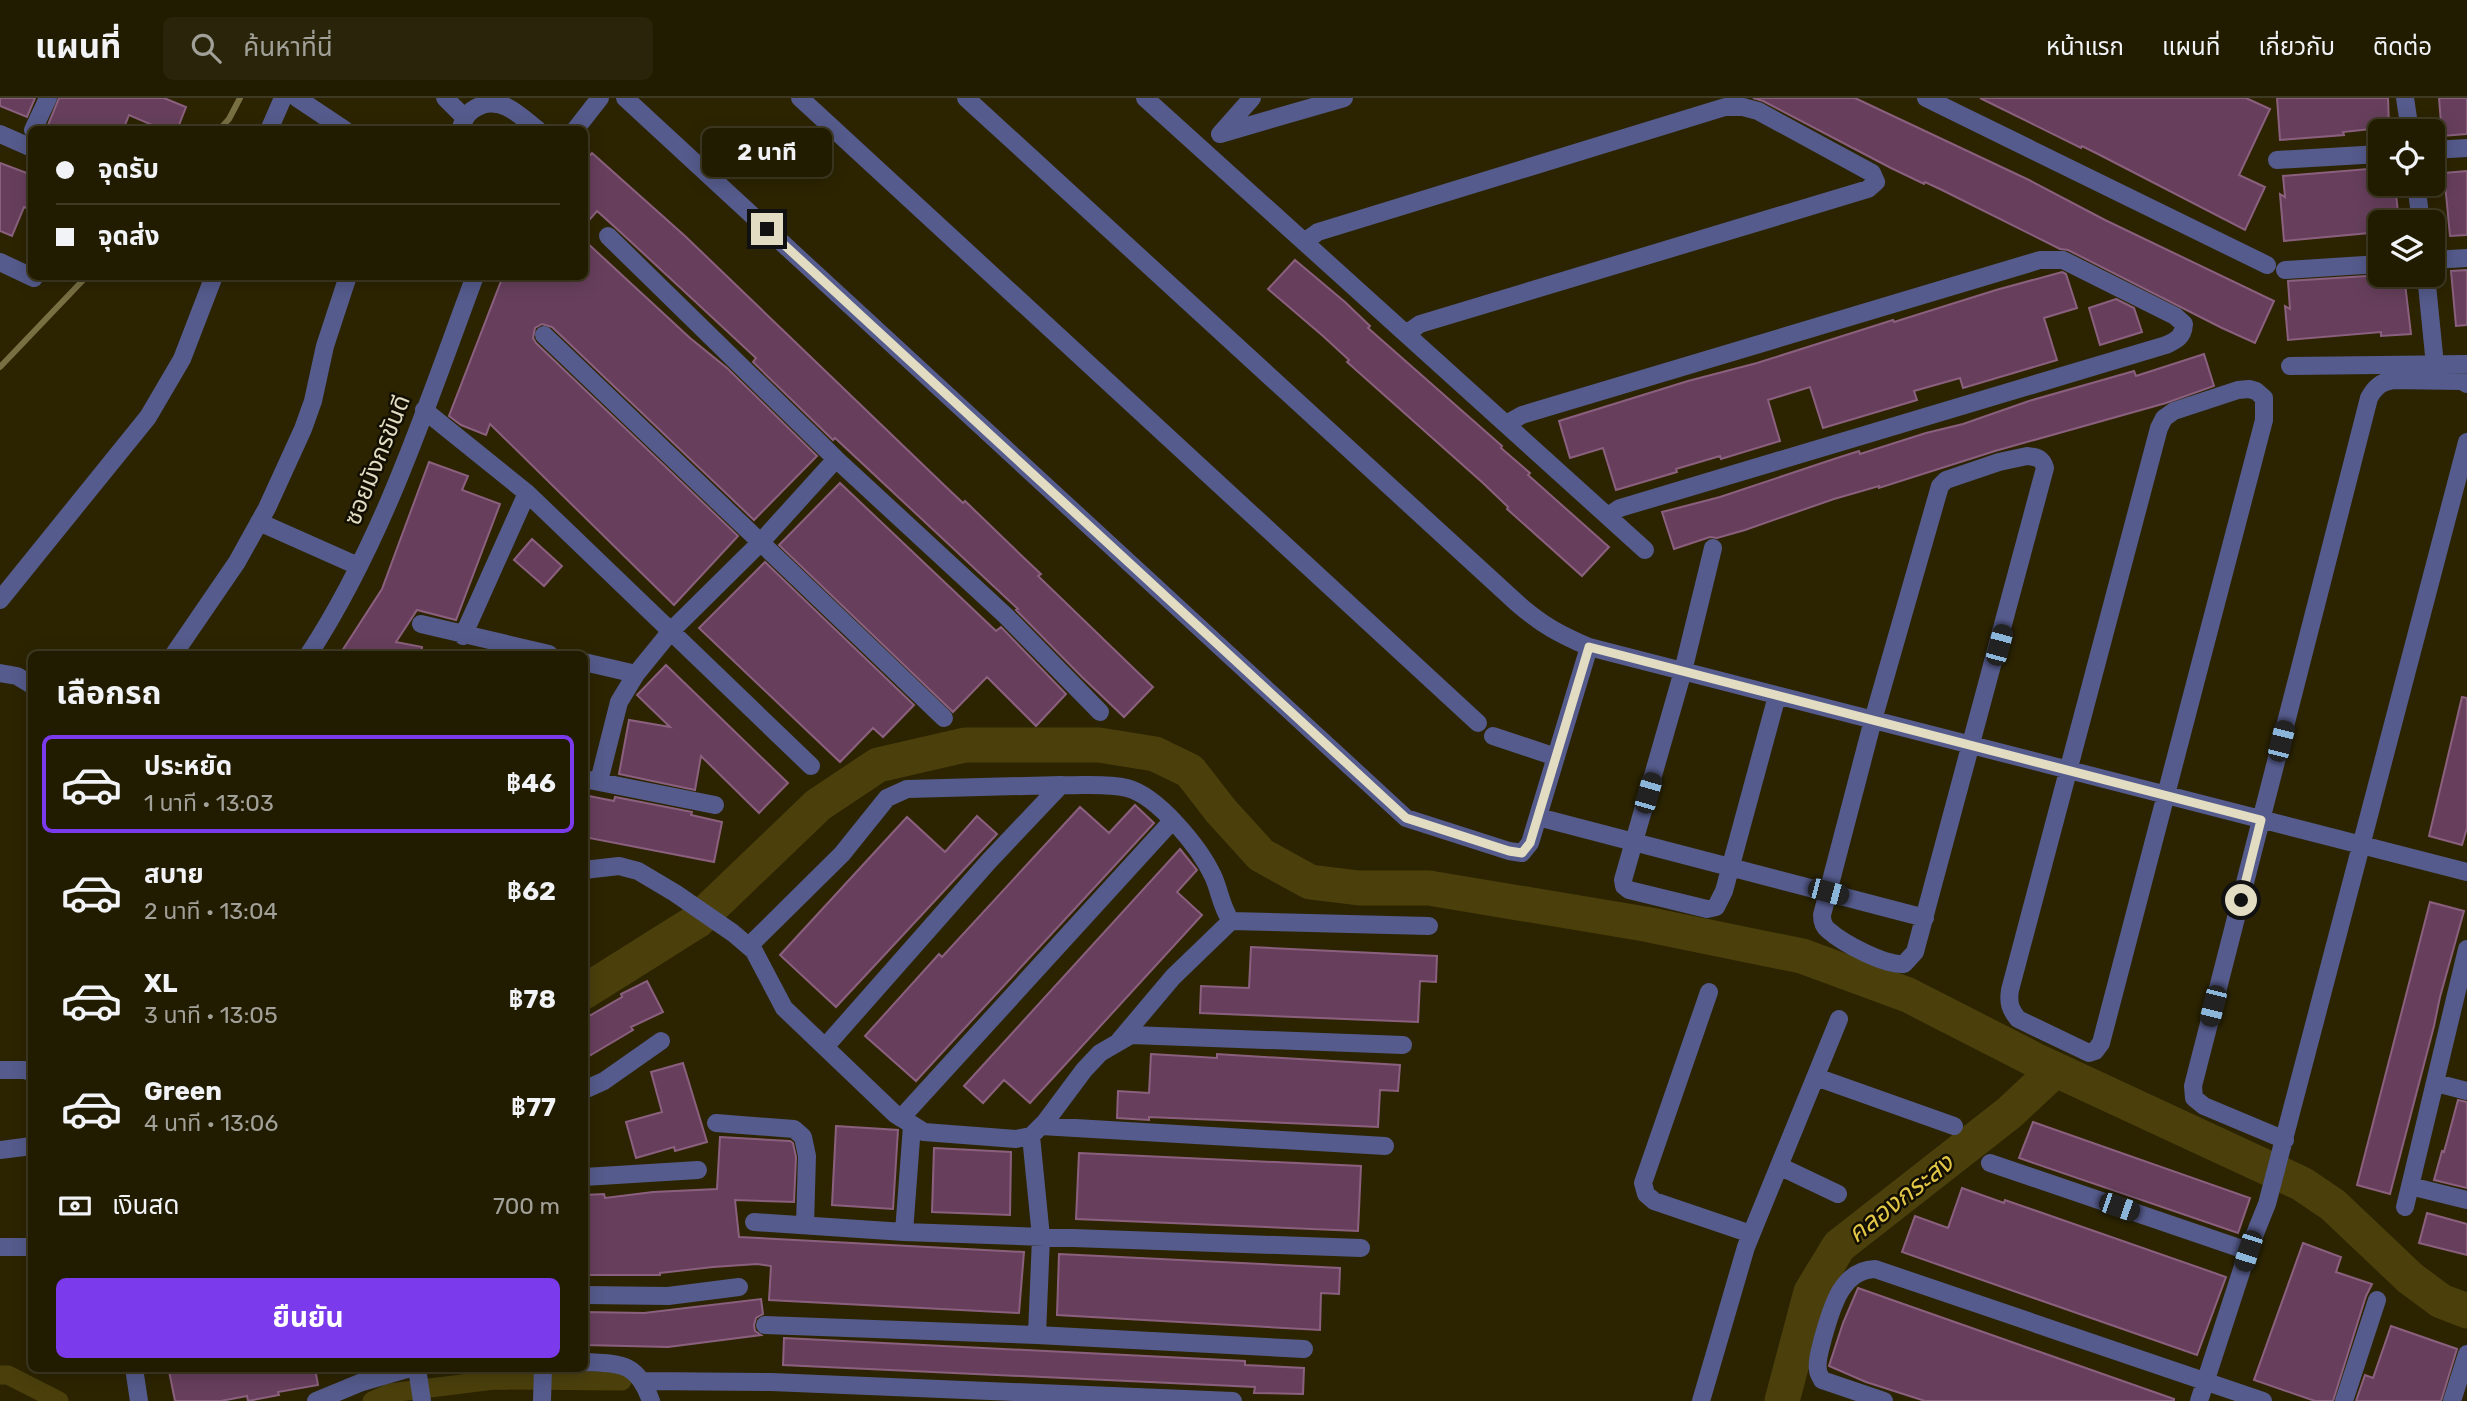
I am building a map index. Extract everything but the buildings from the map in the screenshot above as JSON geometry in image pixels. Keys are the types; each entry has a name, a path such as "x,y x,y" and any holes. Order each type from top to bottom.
{"street":[{"path":"36,126 48,98"},
{"path":"271,126 283,98"},
{"path":"297,98 339,126"},
{"path":"445,98 462,123 472,108 489,103 501,104 532,126"},
{"path":"578,126 600,98"},
{"path":"625,98 1406,818 1522,853 1530,843 1589,647"},
{"path":"800,98 1478,723"},
{"path":"966,98 1539,623 1589,647 2467,872"},
{"path":"1145,98 1645,550"},
{"path":"1204,152 1252,98"},
{"path":"1220,134 1344,98"},
{"path":"1926,98 2267,265"},
{"path":"2405,98 2408,119"},
{"path":"1304,242 1318,232 1725,107 1743,107 1758,111 1875,177 1876,182 1868,189 1420,324 1406,334"},
{"path":"0,134 28,139"},
{"path":"2445,149 2467,148"},
{"path":"2277,160 2368,155"},
{"path":"608,236 836,458 1006,616 1100,712"},
{"path":"2445,259 2467,258"},
{"path":"1506,424 1522,415 2040,260 2063,260 2175,316 2184,324 2178,340 2166,345 1620,508 1608,516"},
{"path":"0,262 28,275"},
{"path":"2286,270 2368,265"},
{"path":"0,600 148,417 182,359 212,280"},
{"path":"176,651 237,562 303,429 313,401 325,346 347,280"},
{"name":"ซอยมังกรขันดี","path":"311,651 358,566 395,488 473,280"},
{"path":"2427,287 2435,365"},
{"path":"544,335 944,718"},
{"path":"2290,366 2467,364"},
{"path":"2285,1140 2204,1106 2194,1098 2193,1086 2369,398 2374,388 2382,382 2393,380 2467,384"},
{"path":"2238,390 2256,391 2263,398 2264,420 2101,1043 2095,1051 2089,1053 2018,1019 2008,1002 2068,770 2159,428 2164,418 2174,411 2238,390"},
{"path":"424,410 527,493 811,766"},
{"path":"2199,1401 2248,1251 2267,1204 2285,1140 2467,442"},
{"path":"2027,456 2037,457 2045,468 1972,746 1925,918 1911,959 1904,964 1892,965 1860,950 1828,930 1822,923 1822,915 1873,720 1940,486 1946,480 1999,462 2027,456"},
{"path":"715,804 592,780 619,702 636,674 671,631 760,543 836,458"},
{"path":"463,635 527,493"},
{"path":"259,522 358,566"},
{"path":"1713,548 1683,671 1623,880 1624,886 1634,893 1707,909 1716,907 1730,867 1777,696"},
{"path":"421,624 535,651"},
{"path":"588,663 636,674"},
{"path":"0,673 17,676 28,683"},
{"path":"1493,736 1556,757"},
{"path":"825,1046 989,861 1061,785"},
{"path":"749,946 842,854 890,795 907,789 1061,785 1126,788 1147,798 1172,821 1206,862 1214,878 1224,912 1231,921"},
{"path":"1538,817 1925,918"},
{"path":"904,1232 907,1122 1172,821"},
{"path":"588,870 619,866 638,871 716,920 749,946 784,1008 907,1122 924,1132 1016,1139 1036,1131 1385,1146"},
{"path":"1119,1041 1173,977 1231,921 1429,926"},
{"path":"2405,1207 2462,992 2467,949"},
{"path":"1709,992 1643,1183 1646,1194 1654,1201 1751,1234"},
{"path":"1701,1401 1751,1234 1839,1019"},
{"path":"1037,1335 1041,1237 1036,1131 1100,1053 1131,1035 1403,1045"},
{"path":"588,1088 604,1081 661,1041"},
{"path":"0,1070 28,1071"},
{"path":"1816,1077 1954,1126"},
{"path":"2436,1083 2467,1091"},
{"path":"716,1123 794,1129 803,1137 807,1156 805,1225"},
{"path":"0,1150 28,1146"},
{"path":"1990,1163 2248,1251"},
{"path":"1779,1166 1838,1194"},
{"path":"588,1177 698,1170"},
{"path":"2410,1186 2467,1200"},
{"path":"754,1222 904,1232 1361,1248"},
{"path":"0,1247 28,1247"},
{"path":"1884,1401 1822,1380 1818,1370 1832,1306 1844,1284 1867,1269 1875,1269 2263,1401"},
{"path":"588,1295 668,1296 739,1287"},
{"path":"2344,1401 2377,1300"},
{"path":"765,1325 1037,1335 1304,1349"},
{"path":"2452,1401 2467,1354"},
{"path":"588,1362 629,1368 644,1381 651,1401"},
{"path":"135,1372 139,1401"},
{"path":"316,1401 362,1382 396,1372"},
{"path":"418,1372 422,1401"},
{"path":"542,1401 543,1372"},
{"path":"644,1381 771,1382 964,1396 1233,1401"}],"waterway":[{"path":"223,126 240,98"},
{"path":"0,367 83,280"},
{"path":"588,989 697,921 818,805 878,765 965,745 1099,745 1155,754 1190,771 1221,811 1261,855 1310,882 1359,888 1429,888 1645,924 1802,956 1908,995 2035,1060 2302,1184 2333,1205 2410,1278 2441,1301 2467,1311"},
{"name":"คลองกระสง","path":"1782,1401 1811,1292 1839,1246 2009,1113 2055,1070"},
{"path":"0,1375 8,1375 59,1401"},
{"path":"372,1401 390,1393 494,1380 622,1381"}],"route":[{"path":"767,229 1406,818 1522,853 1530,843 1589,647 2261,820 2241,900"}]}
